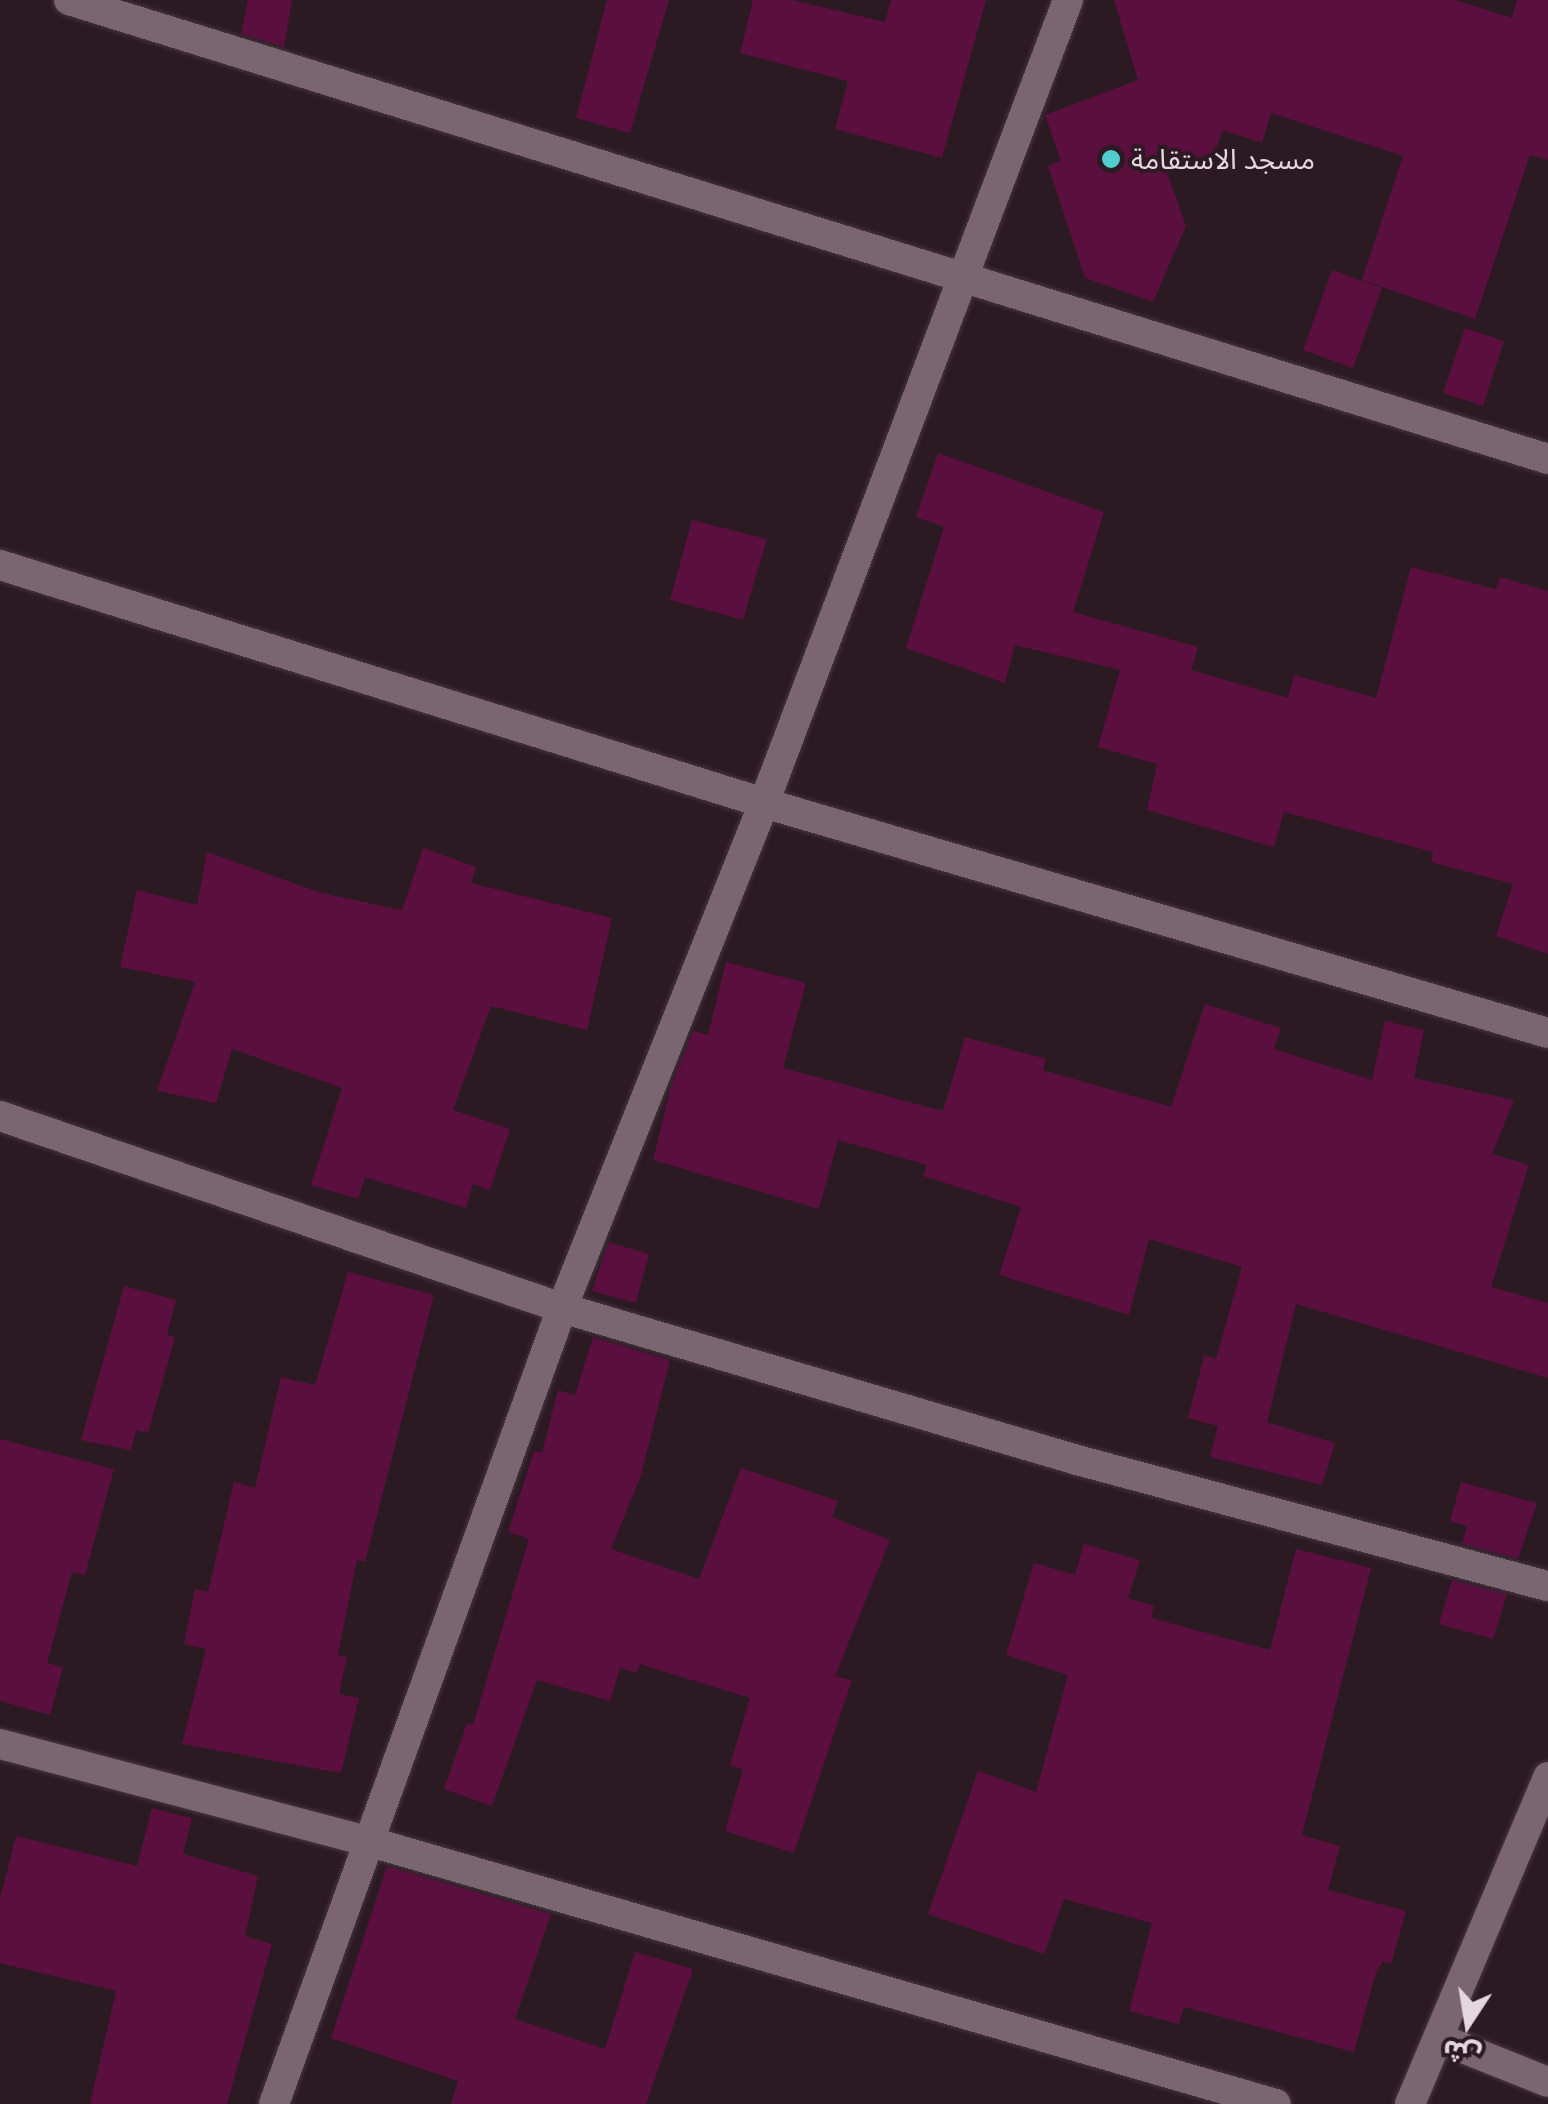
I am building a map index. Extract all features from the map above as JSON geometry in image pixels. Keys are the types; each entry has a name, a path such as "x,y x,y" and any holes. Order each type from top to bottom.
{"street":[{"path":"69,0 1548,458"},
{"path":"274,2104 562,1308 764,803 958,275 1068,0"},
{"path":"0,566 764,803 1548,1033"},
{"path":"0,1116 562,1308 1077,1460 1548,1586"},
{"path":"0,1744 368,1841 1276,2104"},
{"path":"1410,2104 1548,1777"},
{"path":"1438,2038 1548,2082"}],"building":[{"path":"248,0 292,0 284,47 241,34"},
{"path":"607,0 669,0 630,133 576,118"},
{"path":"753,0 792,0 885,22 891,0 986,0 942,158 835,129 848,81 740,53"},
{"path":"1114,0 1455,0 1512,18 1517,0 1548,0 1548,160 1530,155 1475,319 1362,280 1403,156 1271,113 1262,143 1223,130 1207,174 1162,159 1186,226 1153,302 1085,278 1048,166 1061,161 1045,115 1138,80"},
{"path":"1332,270 1382,288 1353,368 1303,350"},
{"path":"1465,328 1504,341 1483,406 1443,393"},
{"path":"938,453 1104,512 1073,612 1198,647 1191,670 1288,698 1294,675 1376,698 1411,567 1496,589 1500,577 1548,591 1548,954 1496,936 1513,884 1431,862 1433,852 1284,812 1274,847 1147,810 1157,764 1098,747 1120,670 1015,645 1005,683 906,648 944,527 916,517"},
{"path":"692,520 767,539 743,620 670,600"},
{"path":"423,848 476,867 471,883 612,918 587,1030 491,1006 453,1110 510,1129 490,1190 473,1184 466,1208 365,1177 358,1199 311,1185 342,1088 232,1049 216,1103 157,1091 195,982 120,967 137,890 197,905 207,852 321,893 402,910"},
{"path":"726,962 806,983 783,1068 943,1111 965,1037 1046,1059 1043,1070 1171,1107 1205,1004 1281,1028 1274,1049 1372,1080 1385,1021 1424,1030 1414,1078 1514,1100 1492,1154 1529,1165 1491,1287 1548,1303 1548,1378 1296,1304 1267,1422 1335,1443 1322,1485 1210,1457 1218,1426 1188,1418 1204,1356 1216,1359 1242,1267 1149,1239 1129,1315 999,1275 1021,1207 923,1176 927,1165 838,1140 819,1209 653,1160 671,1086 693,1031 708,1035"},
{"path":"608,1242 649,1254 636,1303 592,1291"},
{"path":"348,1272 434,1295 365,1562 357,1560 338,1655 347,1657 339,1694 359,1698 341,1773 182,1744 206,1649 184,1644 195,1589 208,1592 234,1482 255,1488 281,1377 315,1385"},
{"path":"124,1286 176,1300 167,1335 175,1337 148,1433 136,1430 131,1450 81,1440"},
{"path":"593,1337 670,1360 641,1475 611,1549 699,1579 741,1468 838,1501 832,1517 890,1540 835,1676 852,1680 794,1853 725,1831 743,1769 730,1765 750,1698 640,1664 637,1673 620,1668 610,1701 537,1680 492,1806 444,1789 467,1723 473,1725 529,1539 508,1532 534,1451 542,1453 558,1390 575,1395"},
{"path":"0,1439 114,1469 85,1575 72,1572 47,1663 63,1667 50,1715 0,1701"},
{"path":"1461,1482 1537,1503 1518,1559 1462,1544 1467,1526 1450,1521"},
{"path":"1084,1544 1140,1560 1128,1598 1154,1606 1151,1618 1270,1650 1296,1549 1371,1568 1302,1835 1340,1846 1328,1890 1406,1911 1391,1964 1383,1961 1376,1972 1354,2052 1184,2007 1179,2024 1129,2011 1152,1923 1064,1899 1044,1954 928,1914 978,1771 1036,1792 1068,1675 1006,1655 1034,1563 1075,1575"},
{"path":"1452,1580 1507,1594 1493,1639 1439,1624"},
{"path":"152,1808 192,1818 183,1854 258,1876 245,1936 272,1944 227,2104 90,2104 116,1991 0,1963 0,1899 16,1836 137,1866"},
{"path":"387,1866 551,1914 515,2019 605,2049 635,1952 693,1969 646,2104 451,2104 458,2081 331,2038"}],"place":[{"name":"مسجد الاستقامة","path":"1111,159"}]}
